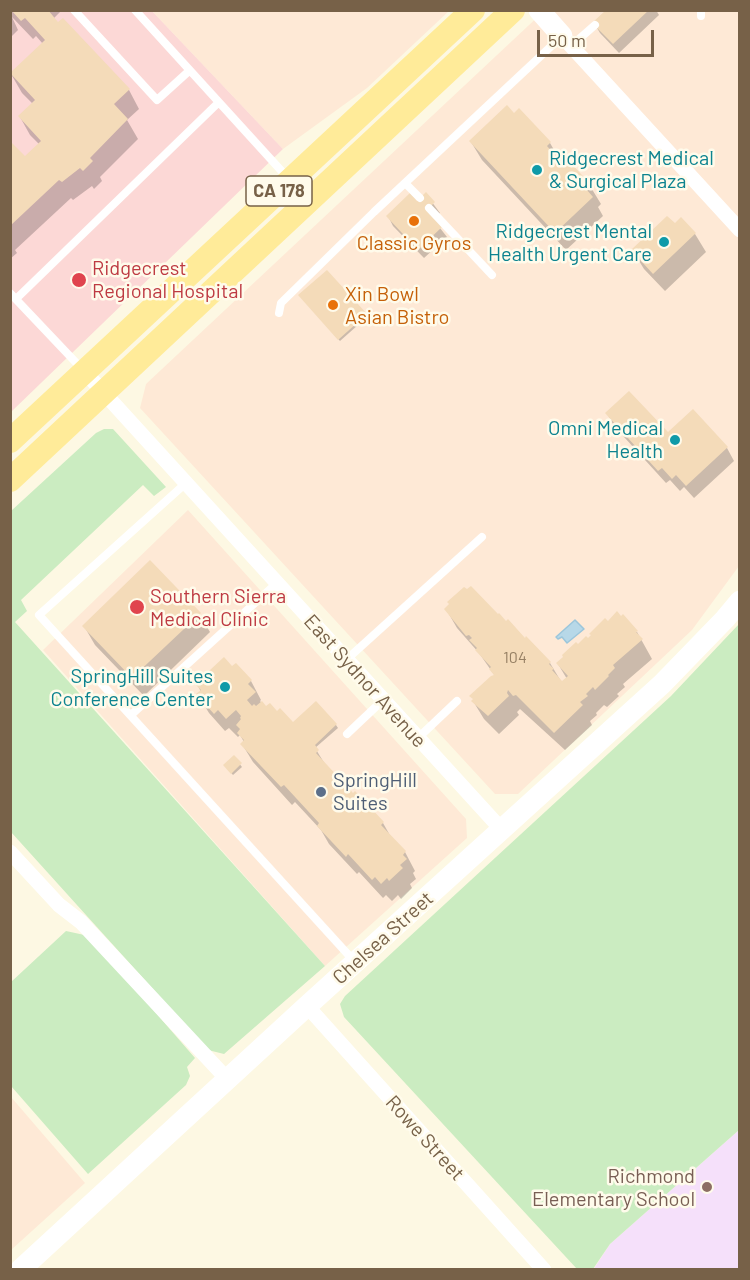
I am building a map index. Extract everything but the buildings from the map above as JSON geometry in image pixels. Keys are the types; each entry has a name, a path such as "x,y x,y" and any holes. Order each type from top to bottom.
{"main road":[{"name":"CA 178","path":"10,441 473,10"},
{"name":"CA 178","path":"10,480 513,10"}],"street":[{"path":"539,10 740,230"},
{"name":"East Sydnor Avenue","path":"84,371 502,830"},
{"name":"Chelsea Street","path":"20,1269 662,684 740,601"},
{"path":"10,852 59,905 81,922 228,1080"},
{"name":"Rowe Street","path":"307,1006 544,1269"}],"lane":[{"path":"74,10 157,100 189,71"},
{"path":"135,10 290,180"},
{"path":"279,312 281,303 405,183 567,41 594,25"},
{"path":"84,371 13,296 218,103"},
{"path":"405,183 420,198"},
{"path":"429,208 492,275"},
{"path":"186,483 39,615 356,963"},
{"path":"346,660 482,537"},
{"path":"131,716 276,583"},
{"path":"347,734 383,700"},
{"path":"418,738 457,701"}],"shaded area":[{"name":"Ridgecrest Regional Hospital","path":"11,11 152,11 283,149 11,412"},
{"path":"152,11 449,11 367,88 283,149"},
{"path":"544,11 739,11 739,566 692,630 518,794 495,794 140,408 146,384"},
{"path":"188,510 466,819 467,838 325,966 43,650"},
{"path":"11,1097 85,1183 10,1250"},
{"name":"Richmond Elementary School","path":"739,1130 739,1269 593,1270 610,1244"}],"green space":[{"path":"104,429 113,429 166,487 154,496 143,485 21,600 27,611 15,622 325,966 224,1054 208,1050 11,832 11,511 96,433"},
{"path":"739,624 739,1130 610,1244 593,1269 577,1269 344,1017 340,1004 345,996 671,696"},
{"path":"66,931 89,936 195,1058 187,1067 190,1076 186,1085 88,1174 11,1086 11,982"}],"water":[{"path":"575,620 584,629 567,643 562,637 558,639 556,637"}],"place":[{"name":"Ridgecrest Medical & Surgical Plaza","path":"537,170"},
{"name":"Classic Gyros","path":"414,221"},
{"name":"Ridgecrest Mental Health Urgent Care","path":"664,242"},
{"name":"Ridgecrest Regional Hospital","path":"79,280"},
{"name":"Xin Bowl Asian Bistro","path":"333,305"},
{"name":"Omni Medical Health","path":"675,440"},
{"name":"Southern Sierra Medical Clinic","path":"137,607"},
{"name":"SpringHill Suites Conference Center","path":"225,687"},
{"name":"SpringHill Suites","path":"321,792"},
{"name":"Richmond Elementary School","path":"707,1187"}]}
